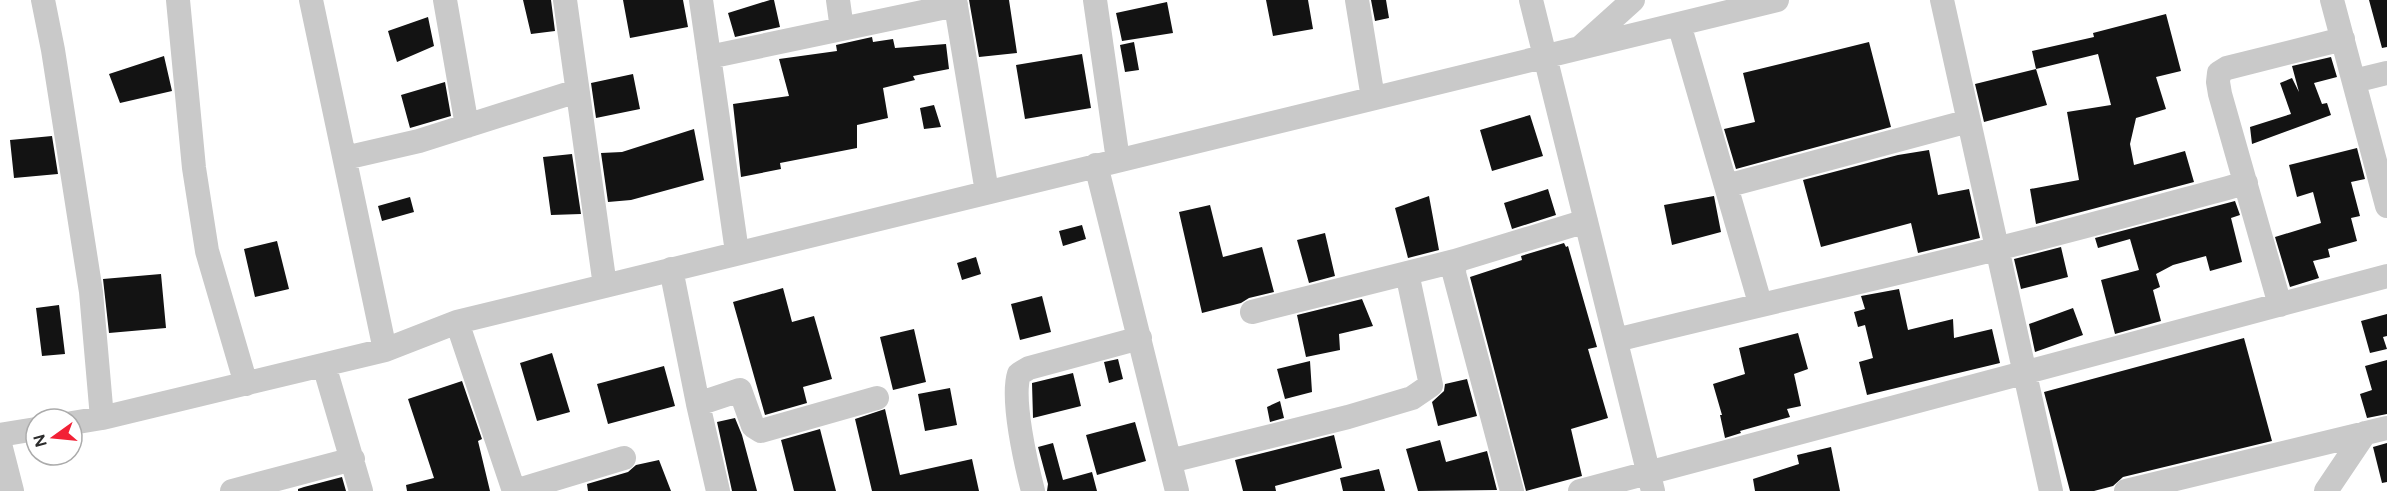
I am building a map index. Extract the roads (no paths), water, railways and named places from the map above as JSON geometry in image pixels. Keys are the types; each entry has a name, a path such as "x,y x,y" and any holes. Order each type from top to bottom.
{"street":[{"path":"43,0 91,292 102,418"},
{"path":"178,0 194,168 207,251 246,384"},
{"path":"311,0 385,350"},
{"path":"445,0 467,126"},
{"path":"565,0 605,286"},
{"path":"701,0 737,252"},
{"path":"838,0 842,29"},
{"path":"1095,0 1107,163 1140,338 1177,491"},
{"path":"1357,0 1373,98"},
{"path":"1531,0 1651,482"},
{"path":"1580,48 1633,0"},
{"path":"1941,0 2051,491"},
{"path":"2332,0 2387,206"},
{"path":"84,421 385,350 457,322 737,252 1769,1"},
{"path":"709,57 956,2 987,192"},
{"path":"1679,24 1760,303"},
{"path":"2280,305 2220,94 2219,73 2227,68 2343,39"},
{"path":"2354,81 2387,73"},
{"path":"345,158 419,141 577,91"},
{"path":"1726,186 1969,121"},
{"path":"1616,340 1760,303 1998,249 2246,183"},
{"path":"1252,312 1455,261 1586,221"},
{"path":"1455,261 1454,273 1512,491"},
{"path":"671,269 718,491"},
{"path":"1170,461 1348,417 1412,398 1431,385 1407,273"},
{"path":"1580,491 1651,482 2026,373 2387,276"},
{"path":"457,322 514,491 624,458"},
{"path":"1033,491 1019,415 1016,385 1019,374 1029,368 1140,338"},
{"path":"324,365 361,491"},
{"path":"698,405 740,390 753,426 761,431 877,398"},
{"path":"2126,491 2376,430"},
{"path":"2325,491 2376,430"},
{"path":"0,435 24,431"},
{"path":"0,444 12,491"},
{"path":"232,491 352,459"}]}
